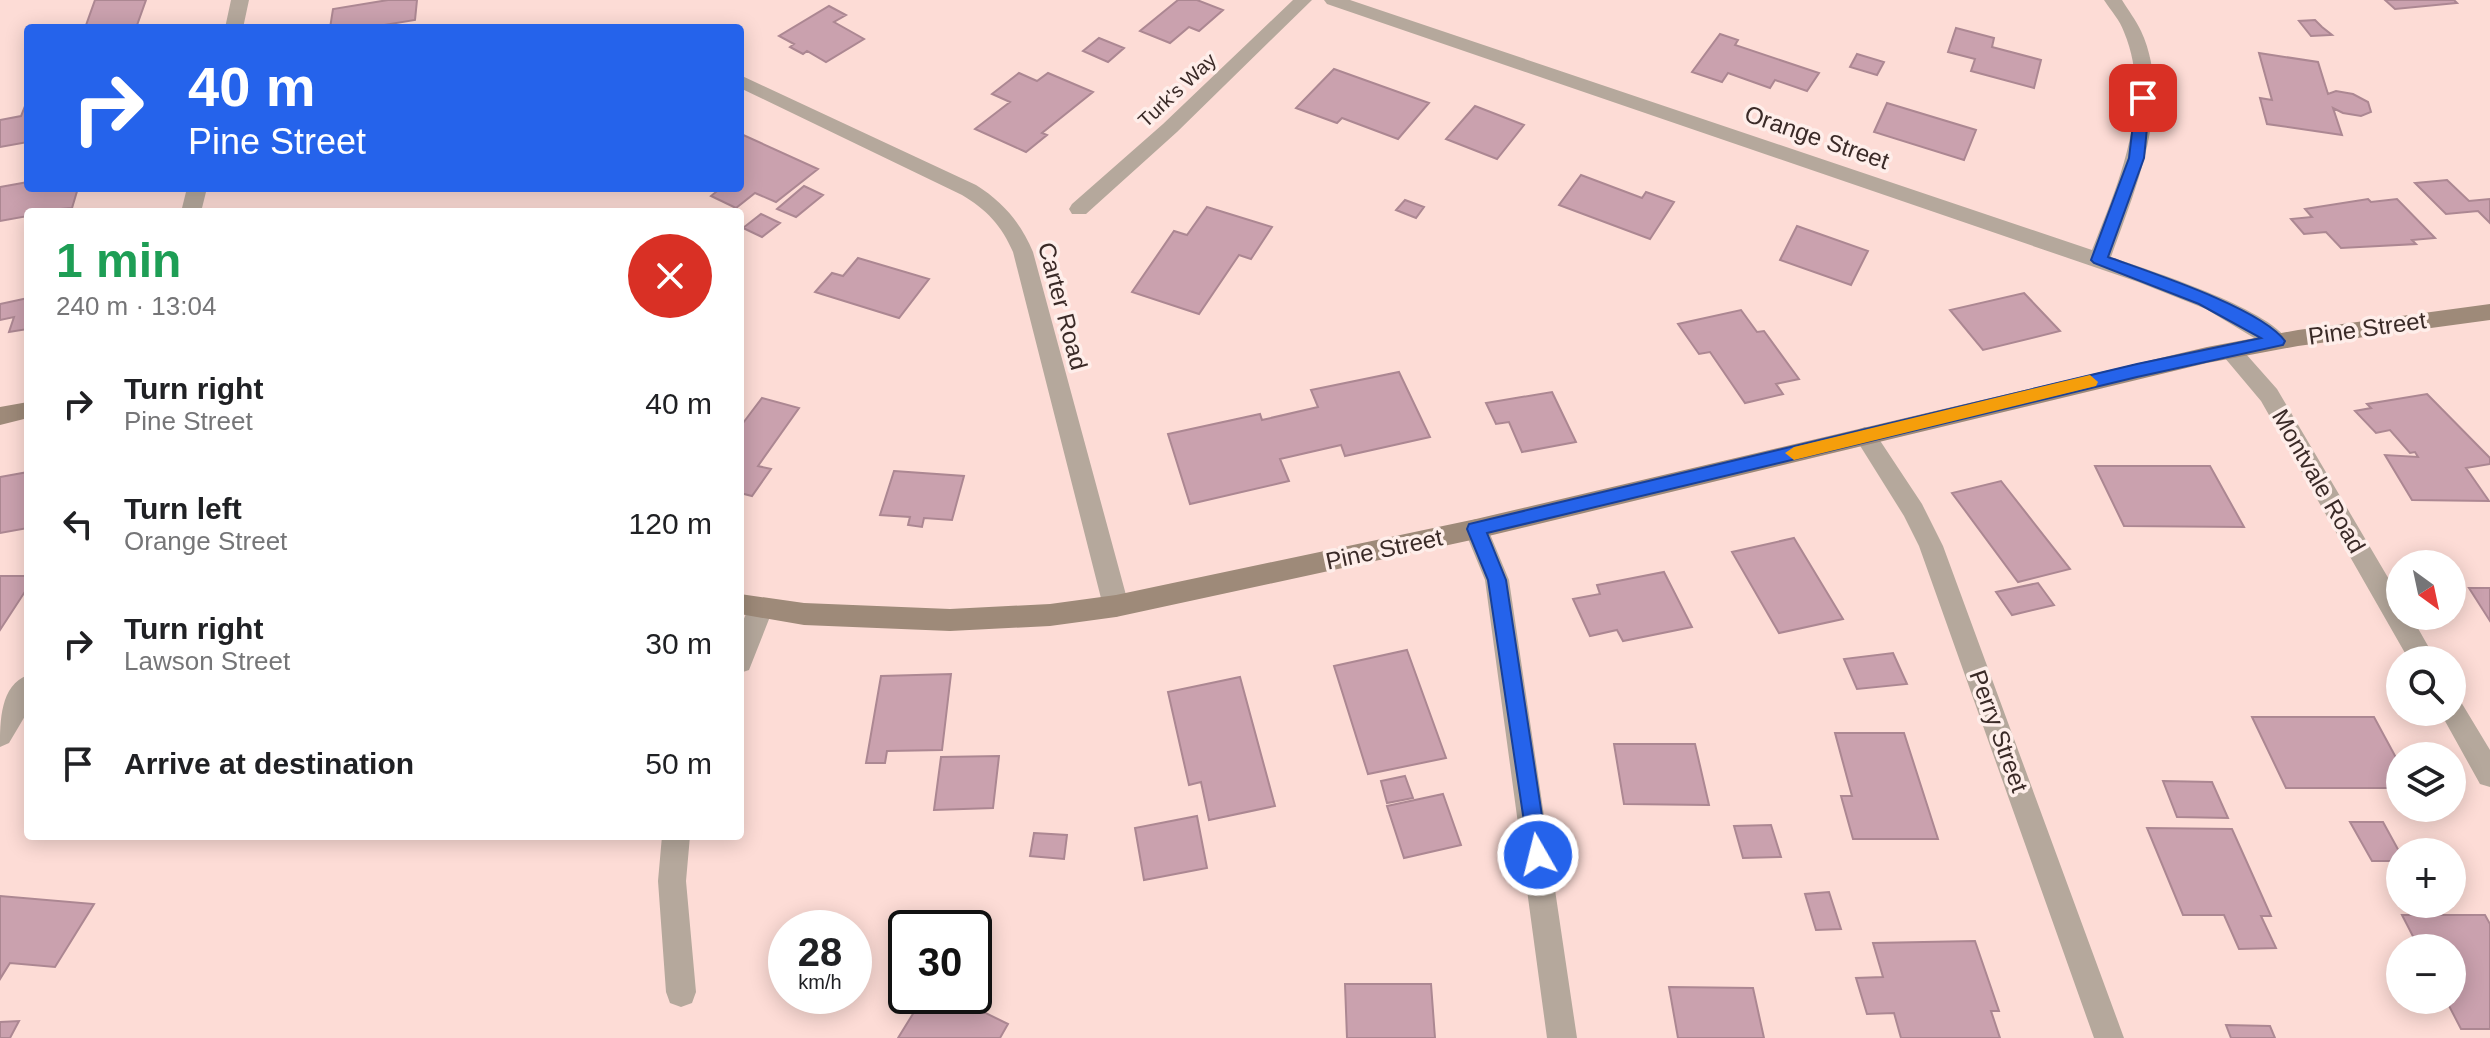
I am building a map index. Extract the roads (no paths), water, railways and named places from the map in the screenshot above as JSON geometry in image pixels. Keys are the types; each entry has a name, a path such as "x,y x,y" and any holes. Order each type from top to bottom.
{"street":[{"path":"235,24 240,0"},
{"name":"Turk's Way","path":"1079,209 1170,128 1303,0"},
{"name":"Orange Street","path":"1333,0 2099,260 2204,300 2277,341"},
{"path":"2099,260 2137,158 2143,98 2142,68 2136,39 2113,0"},
{"name":"Carter Road","path":"744,83 969,190 995,208 1013,230 1023,252 1116,606"},
{"name":"Pine Street","path":"750,607 849,618 950,620 1050,615 1116,606 1476,529 2230,351 2277,341 2490,312"},
{"name":"Montvale Road","path":"2230,351 2274,404 2415,646"},
{"path":"0,416 24,411"},
{"name":"Perry Street","path":"1865,436 1914,511 1935,554 2109,1038"},
{"path":"1476,529 1497,580 1562,1038"},
{"path":"744,640 750,607"},
{"path":"0,735 24,693"},
{"path":"2461,726 2490,775"},
{"path":"676,840 672,881 681,992"}]}
